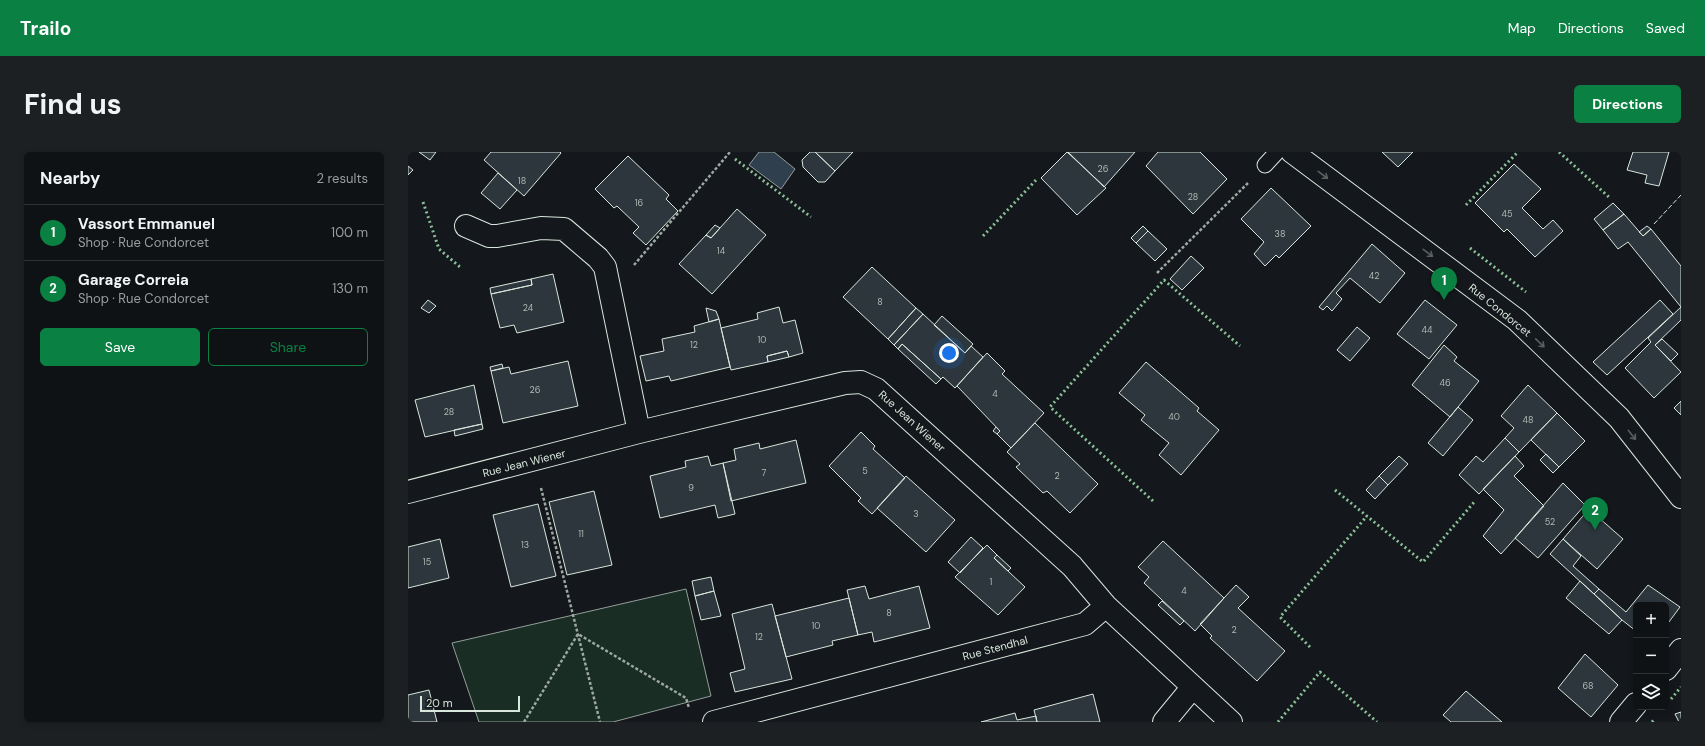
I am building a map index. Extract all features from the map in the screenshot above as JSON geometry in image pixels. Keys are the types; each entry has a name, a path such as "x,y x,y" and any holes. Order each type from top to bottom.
{"street":[{"name":"Rue Condorcet","path":"1292,152 1517,320 1619,418 1681,497"},
{"path":"466,226 489,236 497,236 541,228 564,229 598,258 605,267 639,432"},
{"name":"Rue Jean Wiener","path":"408,492 639,432 845,383 861,382 876,389 1072,566 1106,606"},
{"path":"1106,606 1192,688 1231,722"},
{"name":"Rue Stendhal","path":"714,722 1085,624 1106,606"},
{"path":"1669,665 1681,650"},
{"path":"1164,722 1192,688"},
{"path":"1621,722 1633,708"}],"lane":[{"path":"1265,165 1277,152"}],"path":[{"path":"608,285 618,283 730,152"},
{"path":"1157,273 1265,165"},
{"path":"534,460 600,722"},
{"path":"578,634 686,698 691,714"},
{"path":"524,722 578,634"}],"green space":[{"path":"686,589 711,696 613,722 479,722 452,643"}],"water":[{"path":"759,152 774,152 795,169 781,189 749,165"}],"building":[{"path":"419,152 436,152 430,160"},
{"path":"491,152 561,153 524,196 484,160"},
{"path":"810,152 815,152 835,171 825,182 818,182 803,167 802,160"},
{"path":"815,152 853,152 835,171"},
{"path":"1067,152 1106,188 1077,215 1041,178"},
{"path":"1068,152 1135,152 1104,187"},
{"path":"1158,152 1200,152 1227,179 1193,214 1146,166"},
{"path":"1382,152 1413,152 1398,167"},
{"path":"1633,152 1669,152 1659,186 1645,183 1647,175 1627,170"},
{"path":"628,156 669,195 666,199 678,211 646,245 633,233 639,227 617,206 614,208 595,189"},
{"path":"1514,164 1541,189 1522,208 1543,229 1553,220 1563,231 1535,257 1507,229 1504,232 1475,203"},
{"path":"408,166 413,170 408,175"},
{"path":"498,173 517,190 500,209 481,193"},
{"path":"1271,188 1311,226 1279,258 1276,255 1265,266 1254,254 1264,242 1241,219"},
{"path":"1613,203 1624,214 1603,230 1594,219"},
{"path":"737,209 766,235 712,294 679,264 706,235 711,238"},
{"path":"1624,214 1643,236 1651,229 1681,266 1681,307 1628,242 1618,249 1603,230"},
{"path":"715,225 720,228 711,238 706,235"},
{"path":"1143,226 1148,231 1136,243 1131,238"},
{"path":"1647,226 1651,229 1643,236 1639,232"},
{"path":"1148,231 1167,249 1155,261 1136,243"},
{"path":"1372,244 1405,273 1380,303 1350,278 1336,293 1342,299 1332,311 1327,306 1323,310 1319,307"},
{"path":"1191,256 1204,268 1182,290 1170,279"},
{"path":"872,267 916,308 888,339 843,297"},
{"path":"553,274 564,322 517,333 514,325 500,328 491,294 532,285 531,279"},
{"path":"531,279 532,285 491,294 490,288"},
{"path":"428,300 436,306 429,313 421,308"},
{"path":"1425,300 1457,325 1429,359 1397,334"},
{"path":"1660,300 1673,314 1607,375 1593,362"},
{"path":"779,307 783,323 795,320 803,353 789,357 787,351 767,356 768,362 731,370 721,328 758,319 757,313"},
{"path":"1681,307 1681,320 1655,345 1681,372 1654,398 1625,368 1651,342 1648,338"},
{"path":"706,308 716,311 719,319 709,322"},
{"path":"916,308 923,314 894,345 888,339"},
{"path":"923,314 965,353 971,346 983,357 955,388 943,377 941,379 902,344 898,349 894,345"},
{"path":"942,316 973,344 965,353 934,325"},
{"path":"719,319 730,367 671,381 669,376 646,381 640,356 664,351 662,339 695,332 694,326"},
{"path":"1357,327 1370,338 1350,361 1337,350"},
{"path":"1662,339 1678,354 1671,361 1655,345"},
{"path":"902,344 941,379 936,384 898,349"},
{"path":"1444,345 1457,357 1454,361 1479,381 1450,417 1412,385"},
{"path":"787,351 789,357 768,362 767,356"},
{"path":"987,353 1005,371 1002,374 1044,413 1011,448 997,434 1000,431 957,386"},
{"path":"568,361 578,406 503,423 491,371 509,367 511,374"},
{"path":"1146,362 1199,408 1197,411 1219,430 1181,475 1159,455 1169,443 1141,420 1145,415 1119,393"},
{"path":"502,364 503,368 491,371 490,367"},
{"path":"474,385 482,424 425,437 415,400"},
{"path":"1528,385 1557,413 1519,452 1505,438 1514,428 1501,416"},
{"path":"1681,401 1681,415 1674,408"},
{"path":"1458,407 1473,420 1443,456 1428,443"},
{"path":"1557,413 1585,441 1559,467 1531,440"},
{"path":"1035,423 1098,484 1070,513 1047,491 1043,493 1016,467 1020,464 1007,452"},
{"path":"482,424 483,429 455,436 454,430"},
{"path":"996,427 1000,431 997,434 993,431"},
{"path":"861,432 875,446 873,449 905,478 872,514 858,501 861,498 829,466"},
{"path":"1505,438 1519,452 1479,494 1459,475 1476,456 1483,462"},
{"path":"796,440 806,483 731,501 723,463 736,460 734,449 759,443 760,449"},
{"path":"1546,454 1559,467 1553,473 1540,460"},
{"path":"708,456 711,466 723,463 735,514 718,518 715,505 660,518 650,476 686,467 685,461"},
{"path":"1399,456 1408,464 1388,485 1379,476"},
{"path":"1515,456 1524,466 1514,476 1544,506 1501,554 1483,536 1504,510 1483,489"},
{"path":"906,476 955,520 926,552 877,508"},
{"path":"1379,476 1388,485 1375,499 1366,490"},
{"path":"1563,483 1585,505 1538,558 1515,538"},
{"path":"594,491 612,565 567,575 549,502"},
{"path":"538,504 556,576 511,587 493,515"},
{"path":"1589,509 1623,539 1597,569 1563,539"},
{"path":"971,537 983,548 960,573 948,562"},
{"path":"440,539 449,578 408,588 408,547"},
{"path":"1563,539 1581,556 1573,566 1599,589 1594,594 1550,554"},
{"path":"1163,541 1224,598 1195,631 1144,583 1149,577 1138,567"},
{"path":"987,545 997,555 994,558 1025,587 998,615 955,577"},
{"path":"997,555 1011,568 1008,571 994,558"},
{"path":"711,577 714,591 695,596 692,581"},
{"path":"1580,581 1622,620 1609,634 1566,598"},
{"path":"1236,585 1249,597 1238,608 1285,651 1257,681 1210,638 1212,636 1200,624"},
{"path":"1648,585 1680,607 1669,622 1669,602 1634,602"},
{"path":"865,586 869,599 919,586 930,628 874,642 872,632 858,635 847,590"},
{"path":"1599,589 1626,612 1633,603 1633,629 1594,594"},
{"path":"714,591 721,616 701,620 695,596"},
{"path":"849,598 858,635 832,641 833,645 786,657 775,616"},
{"path":"1162,601 1184,621 1180,625 1158,605"},
{"path":"772,604 792,679 735,692 730,673 745,669 732,614"},
{"path":"1585,654 1618,685 1591,717 1558,688"},
{"path":"429,690 437,722 408,722 408,695"},
{"path":"1466,691 1502,722 1451,722 1443,715"},
{"path":"1093,694 1100,722 1037,722 1034,710"},
{"path":"1681,712 1681,722 1679,722 1675,714"},
{"path":"1015,713 1017,720 1036,716 1037,722 981,722"}],"hedge":[{"path":"1466,205 1518,152"},
{"path":"1559,152 1610,198"},
{"path":"735,159 811,217"},
{"path":"983,236 1037,179"},
{"path":"423,202 439,249 460,267"},
{"path":"1470,248 1526,292"},
{"path":"1153,501 1050,407 1164,280 1240,346"},
{"path":"1335,490 1423,562 1475,501"},
{"path":"1310,647 1280,617 1367,516"},
{"path":"1278,722 1320,672 1377,722"},
{"path":"1671,699 1681,687"},
{"path":"1652,722 1655,719"}],"fence":[{"path":"1654,224 1681,195"}],"place":[{"name":"Vassort Emmanuel","path":"1444,300"},
{"name":"Garage Correia","path":"1595,530"}]}
